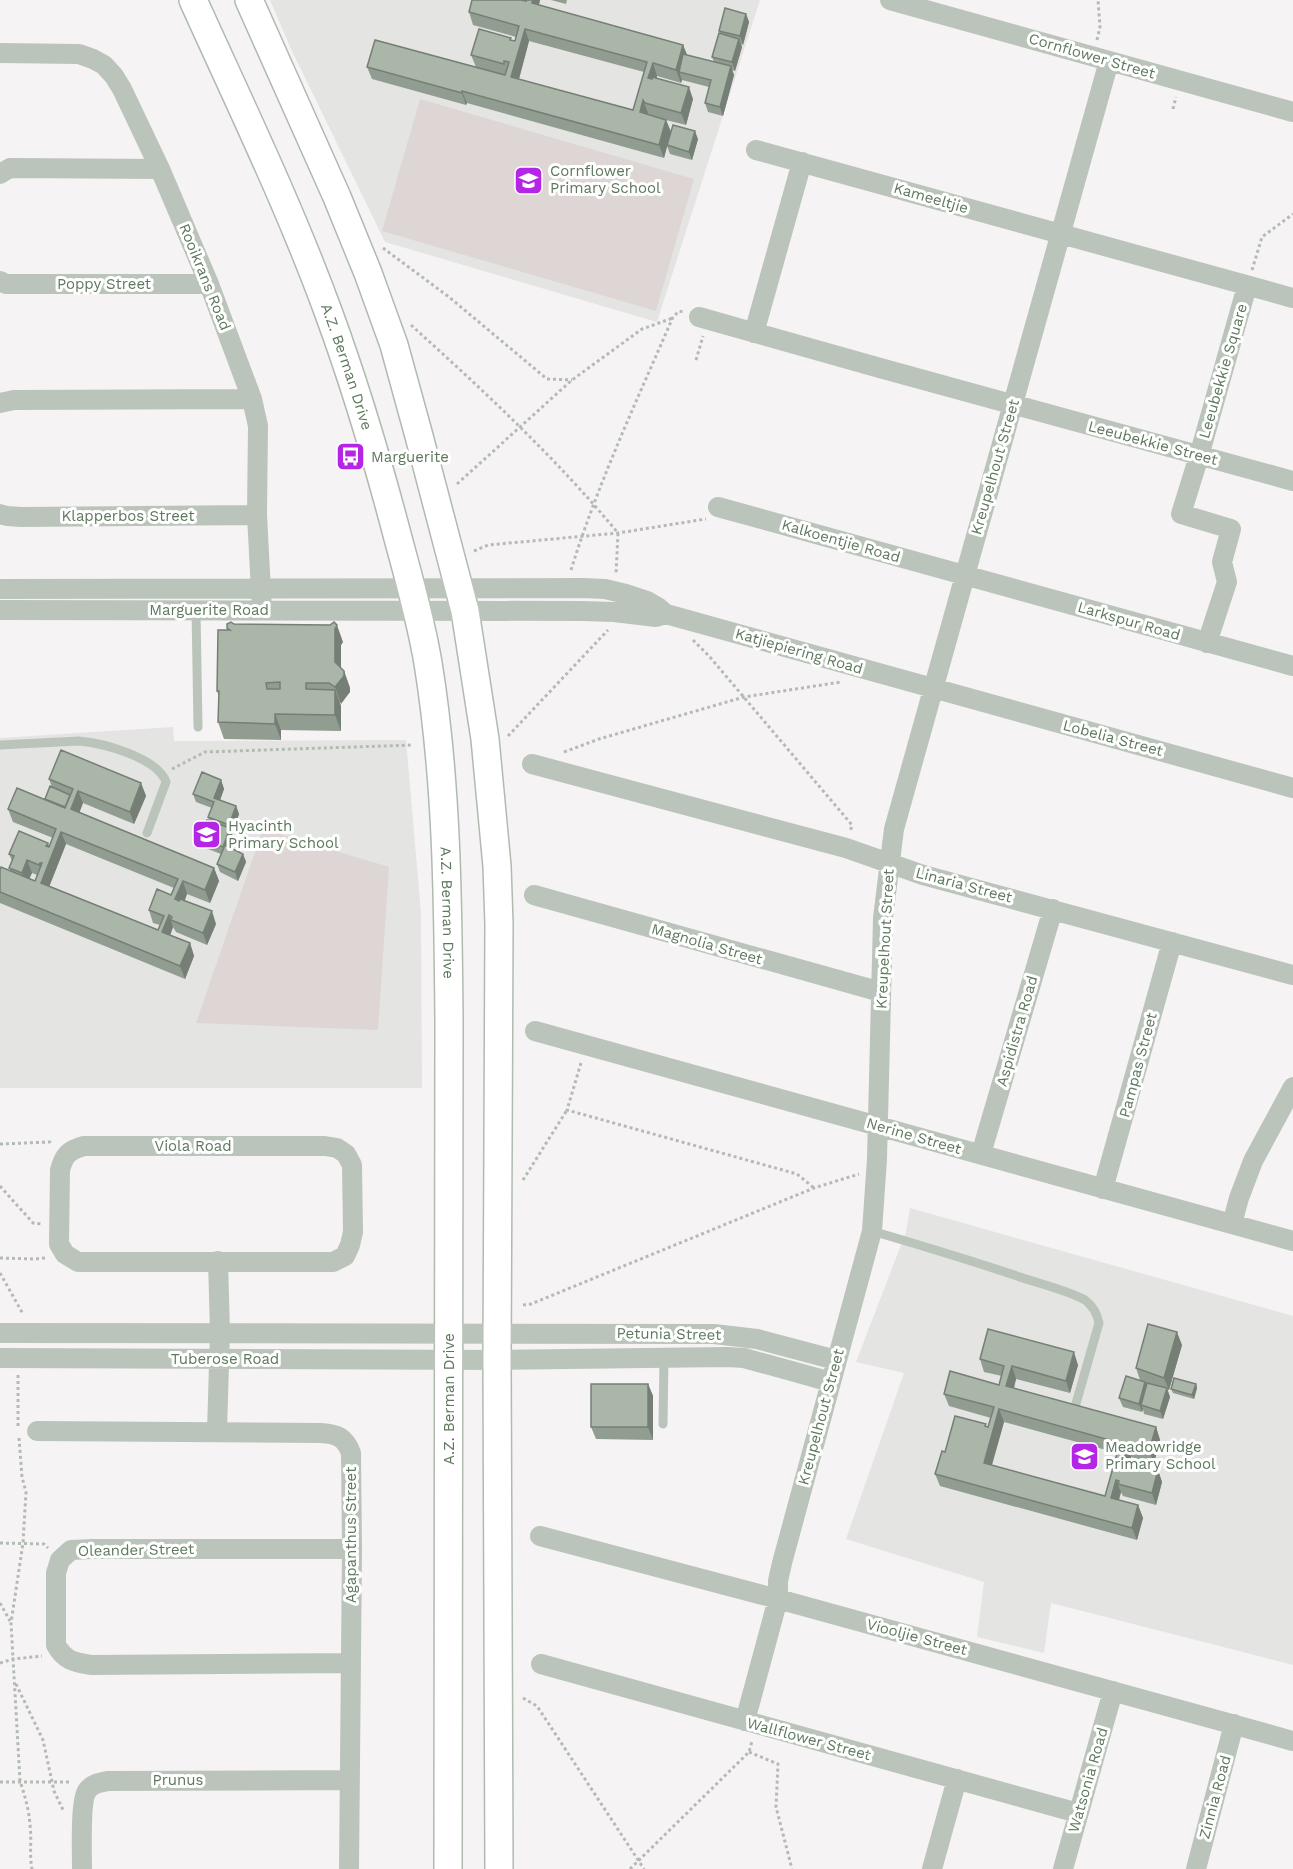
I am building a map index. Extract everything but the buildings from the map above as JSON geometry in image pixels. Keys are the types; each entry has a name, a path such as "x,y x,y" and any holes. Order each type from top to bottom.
{"main road":[{"name":"A.Z. Berman Drive","path":"193,0 280,192 328,312 372,443 414,600 435,711 441,771 448,902 448,1869"},
{"path":"249,0 337,197 384,315 472,604 496,866 500,1011 498,1109 499,1869"}],"street":[{"name":"Cornflower Street","path":"890,0 1293,112"},
{"name":"Rooikrans Road","path":"0,53 79,54 104,65 122,89 160,169 209,284 252,399 258,426 257,515 262,610"},
{"name":"Kreupelhout Street","path":"745,1721 778,1599 778,1581 782,1563 872,1231 877,1159 883,918 894,829 1061,234 1101,58"},
{"name":"Kameeltjie","path":"756,150 1061,234"},
{"path":"754,333 802,162"},
{"path":"0,174 10,168 160,169"},
{"path":"1061,234 1293,298"},
{"name":"Poppy Street","path":"0,281 6,284 209,284"},
{"name":"Leeubekkie Square","path":"1207,643 1227,582 1222,562 1231,528 1181,514 1246,286"},
{"path":"704,318 1012,404"},
{"path":"0,403 14,400 252,399"},
{"name":"Leeubekkie Street","path":"1012,404 1293,481"},
{"name":"Kalkoentjie Road","path":"718,507 965,574"},
{"name":"Klapperbos Street","path":"0,514 22,517 257,515"},
{"name":"Larkspur Road","path":"965,574 1293,666"},
{"name":"Katjiepiering Road","path":"472,604 489,588 605,589 647,601 666,614 933,688"},
{"name":"Marguerite Road","path":"0,589 338,589 414,600"},
{"name":"Marguerite Road","path":"0,610 262,610 414,600"},
{"path":"414,600 472,604"},
{"name":"Katjiepiering Road","path":"472,604 656,617 666,614"},
{"name":"Lobelia Street","path":"933,688 1293,788"},
{"name":"Linaria Street","path":"532,764 846,848 889,864 1293,975"},
{"name":"Magnolia Street","path":"534,895 881,992"},
{"name":"Aspidistra Road","path":"981,1154 1053,909"},
{"name":"Pampas Street","path":"1103,1189 1172,942"},
{"name":"Nerine Street","path":"535,1031 1293,1241"},
{"path":"1232,1224 1253,1161 1290,1098"},
{"name":"Viola Road","path":"84,1146 325,1146 337,1148 346,1154 352,1165 353,1232 345,1256 333,1262 218,1261 78,1262 65,1254 59,1244 60,1170 63,1158 71,1150 84,1146"},
{"path":"217,1431 220,1332 218,1261"},
{"name":"Tuberose Road","path":"0,1333 220,1332 449,1346"},
{"name":"Petunia Street","path":"498,1346 739,1336 836,1360"},
{"path":"449,1346 498,1346"},
{"path":"449,1346 498,1346"},
{"name":"Tuberose Road","path":"0,1358 219,1359 449,1346"},
{"name":"Petunia Street","path":"498,1346 664,1357 744,1358 831,1382"},
{"name":"Agapanthus Street","path":"37,1431 321,1433 335,1434 345,1440 351,1453 350,1869"},
{"name":"Viooljie Street","path":"540,1536 1293,1741"},
{"name":"Oleander Street","path":"62,1655 56,1645 56,1573 60,1560 71,1550 352,1549"},
{"path":"62,1655 74,1662 91,1665 350,1663"},
{"name":"Wallflower Street","path":"541,1664 1078,1813"},
{"name":"Watsonia Road","path":"1063,1869 1113,1691"},
{"name":"Zinnia Road","path":"1196,1869 1234,1724"},
{"path":"932,1869 957,1779"},
{"name":"Prunus","path":"82,1869 83,1802 87,1791 96,1784 108,1780 350,1780"}],"lane":[{"path":"196,610 198,727"},
{"path":"0,745 89,741 121,750 152,765 162,773 165,786 147,833"},
{"path":"872,1231 946,1252 1051,1287 1084,1300 1093,1307 1100,1323 1075,1407"},
{"path":"663,1424 664,1357"}],"path":[{"path":"1098,0 1101,58"},
{"path":"1246,286 1262,237 1293,214"},
{"path":"379,246 449,297 547,379 572,380"},
{"path":"569,575 593,503 674,317 679,311 704,318 696,360"},
{"path":"457,484 572,380 642,329 674,317"},
{"path":"410,324 520,428 593,503 618,533 616,578"},
{"path":"474,551 488,545 618,533 706,519 718,507"},
{"path":"666,614 709,656 852,825 846,848"},
{"path":"508,736 613,625"},
{"path":"532,764 599,739 744,697 842,681"},
{"path":"162,773 205,752 413,745"},
{"path":"523,1180 567,1110 586,1046"},
{"path":"567,1110 797,1174 814,1188"},
{"path":"0,1144 50,1142"},
{"path":"523,1305 531,1304 814,1188 867,1172"},
{"path":"0,1186 33,1223 59,1226"},
{"path":"0,1258 35,1260"},
{"path":"0,1273 25,1318"},
{"path":"26,1492 23,1543 11,1623 20,1781 27,1802 32,1869"},
{"path":"0,1542 44,1544"},
{"path":"0,1602 11,1623"},
{"path":"0,1663 13,1659 62,1655"},
{"path":"14,1681 43,1740 54,1791 66,1816"},
{"path":"523,1698 537,1706 644,1869"},
{"path":"630,1869 749,1752 777,1764 776,1807 792,1869"},
{"path":"0,1782 72,1782"}],"shaded area":[{"name":"Cornflower Primary School","path":"270,0 760,0 657,322 385,242 291,49"},
{"path":"420,99 694,179 656,311 382,231"},
{"name":"Hyacinth Primary School","path":"173,727 174,741 406,740 421,913 422,1088 0,1088 0,738"},
{"path":"263,829 389,867 378,1030 196,1023"},
{"name":"Meadowridge Primary School","path":"910,1208 1293,1316 1293,1665 1051,1603 1044,1653 977,1637 984,1582 846,1539 904,1373 856,1362 906,1232"}],"place":[{"name":"Cornflower Primary School","path":"529,180"},
{"name":"Marguerite","path":"350,457"},
{"name":"Hyacinth Primary School","path":"207,835"},
{"name":"Meadowridge Primary School","path":"1084,1456"}]}
